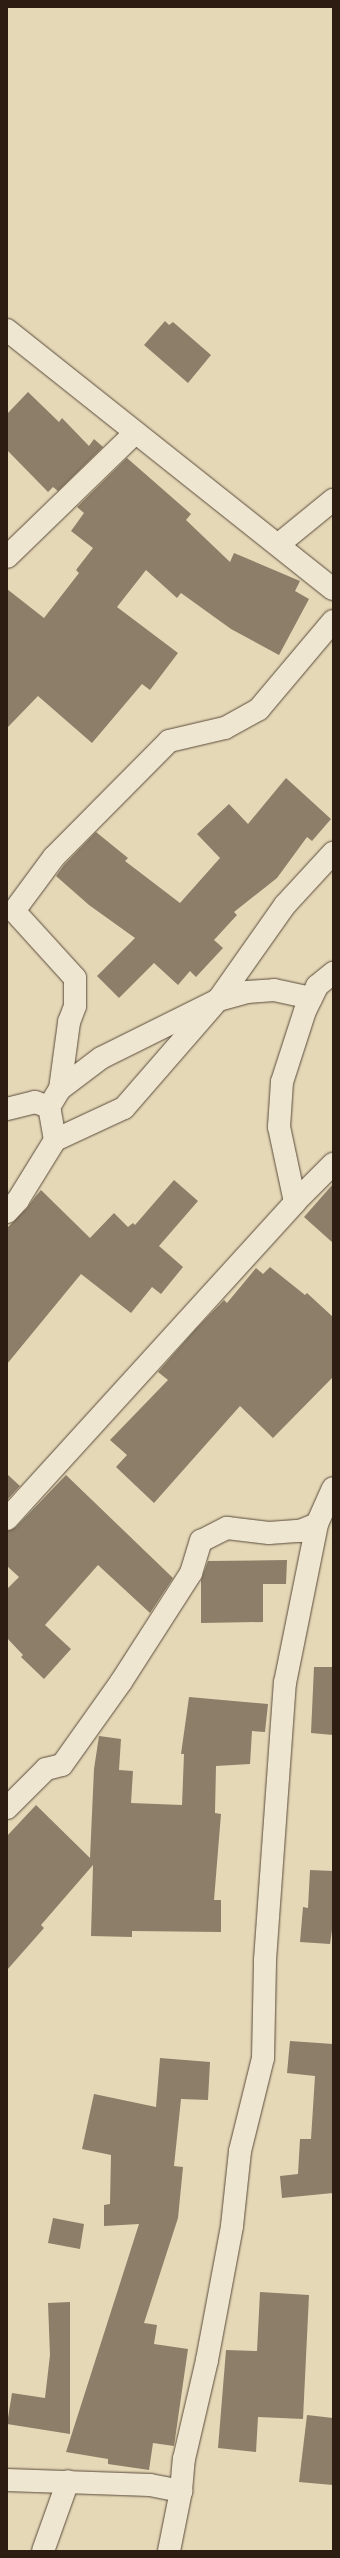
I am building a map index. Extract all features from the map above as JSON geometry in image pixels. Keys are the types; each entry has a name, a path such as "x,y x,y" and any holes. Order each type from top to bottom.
{"street":[{"path":"7,330 279,544 333,589"},
{"path":"7,556 135,432"},
{"path":"279,544 333,500"},
{"path":"55,1140 49,1108 60,1089 69,1022 75,1006 75,978 14,912 54,857 169,741 225,728 259,710 333,621"},
{"path":"7,1212 18,1200 55,1140 124,1108 218,1000 285,905 333,852"},
{"path":"295,1202 279,1127 282,1082 311,998 317,986 333,972"},
{"path":"60,1089 102,1058 218,1000 247,992 274,990 311,998"},
{"path":"7,1109 35,1102 49,1108"},
{"path":"7,1519 295,1202 333,1164"},
{"path":"169,2551 181,2491 184,2459 207,2360 232,2226 240,2151 263,2058 265,1960 285,1682 317,1524 333,1488"},
{"path":"7,1808 46,1769 62,1766 121,1682 191,1573 201,1541 227,1528 269,1533 300,1531 317,1524"},
{"path":"7,2480 150,2485 181,2491"},
{"path":"43,2551 68,2481"}],"building":[{"path":"165,321 169,325 173,322 211,355 188,383 144,345"},
{"path":"28,392 59,422 62,418 89,446 94,439 103,447 58,491 53,487 48,492 7,450 7,414"},
{"path":"127,458 191,514 186,520 230,562 234,553 300,581 295,591 309,599 279,655 231,629 181,593 177,598 146,570 117,607 178,653 150,690 142,684 92,743 38,696 7,728 7,589 44,618 79,573 76,570 93,548 71,531 84,513 77,507"},
{"path":"286,778 331,819 312,841 307,837 277,878 234,912 237,915 214,940 223,948 196,977 190,971 178,985 154,963 119,998 97,976 135,938 89,905 56,876 64,865 96,832 128,858 125,861 180,903 220,858 197,834 229,804 248,824"},
{"path":"174,1180 198,1201 159,1246 183,1267 161,1294 152,1287 131,1313 81,1274 7,1364 7,1228 27,1208 41,1190 90,1238 114,1213 128,1227 133,1223 135,1225"},
{"path":"333,1184 333,1243 304,1217"},
{"path":"270,1267 305,1295 307,1293 333,1317 333,1377 273,1438 240,1406 154,1503 116,1467 127,1455 110,1440 168,1380 158,1372 194,1331 224,1300 227,1303 256,1268 263,1274"},
{"path":"7,1474 20,1486 7,1500"},
{"path":"66,1475 173,1578 150,1613 98,1565 45,1625 71,1649 44,1679 21,1657 23,1655 7,1638 7,1589 19,1577 7,1566 7,1531 16,1527"},
{"path":"287,1560 286,1584 263,1584 263,1622 201,1623 201,1580 208,1561"},
{"path":"314,1667 333,1667 333,1735 311,1733"},
{"path":"189,1697 268,1704 265,1732 252,1731 250,1764 216,1766 215,1813 221,1814 214,1900 221,1900 221,1932 132,1931 132,1937 91,1936 93,1865 41,1925 44,1928 7,1970 7,1836 36,1805 90,1858 94,1769 99,1736 121,1739 119,1770 133,1771 131,1803 182,1805 184,1754 181,1754"},
{"path":"310,1870 333,1871 333,1923 330,1944 300,1942 303,1907 308,1908"},
{"path":"290,2041 333,2044 333,2193 282,2198 280,2176 298,2174 300,2139 311,2139 315,2076 287,2073"},
{"path":"160,2058 210,2062 208,2100 181,2099 174,2166 183,2167 178,2218 144,2323 157,2325 154,2344 188,2349 174,2446 153,2443 149,2470 108,2464 108,2459 66,2452 139,2224 104,2226 104,2205 110,2204 111,2155 82,2149 94,2094 156,2107"},
{"path":"53,2218 84,2224 80,2249 48,2243"},
{"path":"260,2292 309,2295 303,2419 258,2417 256,2452 218,2448 226,2350 257,2351"},
{"path":"70,2302 70,2434 7,2424 12,2393 45,2398 50,2355 48,2303"},
{"path":"307,2415 333,2418 333,2485 299,2482"}]}
